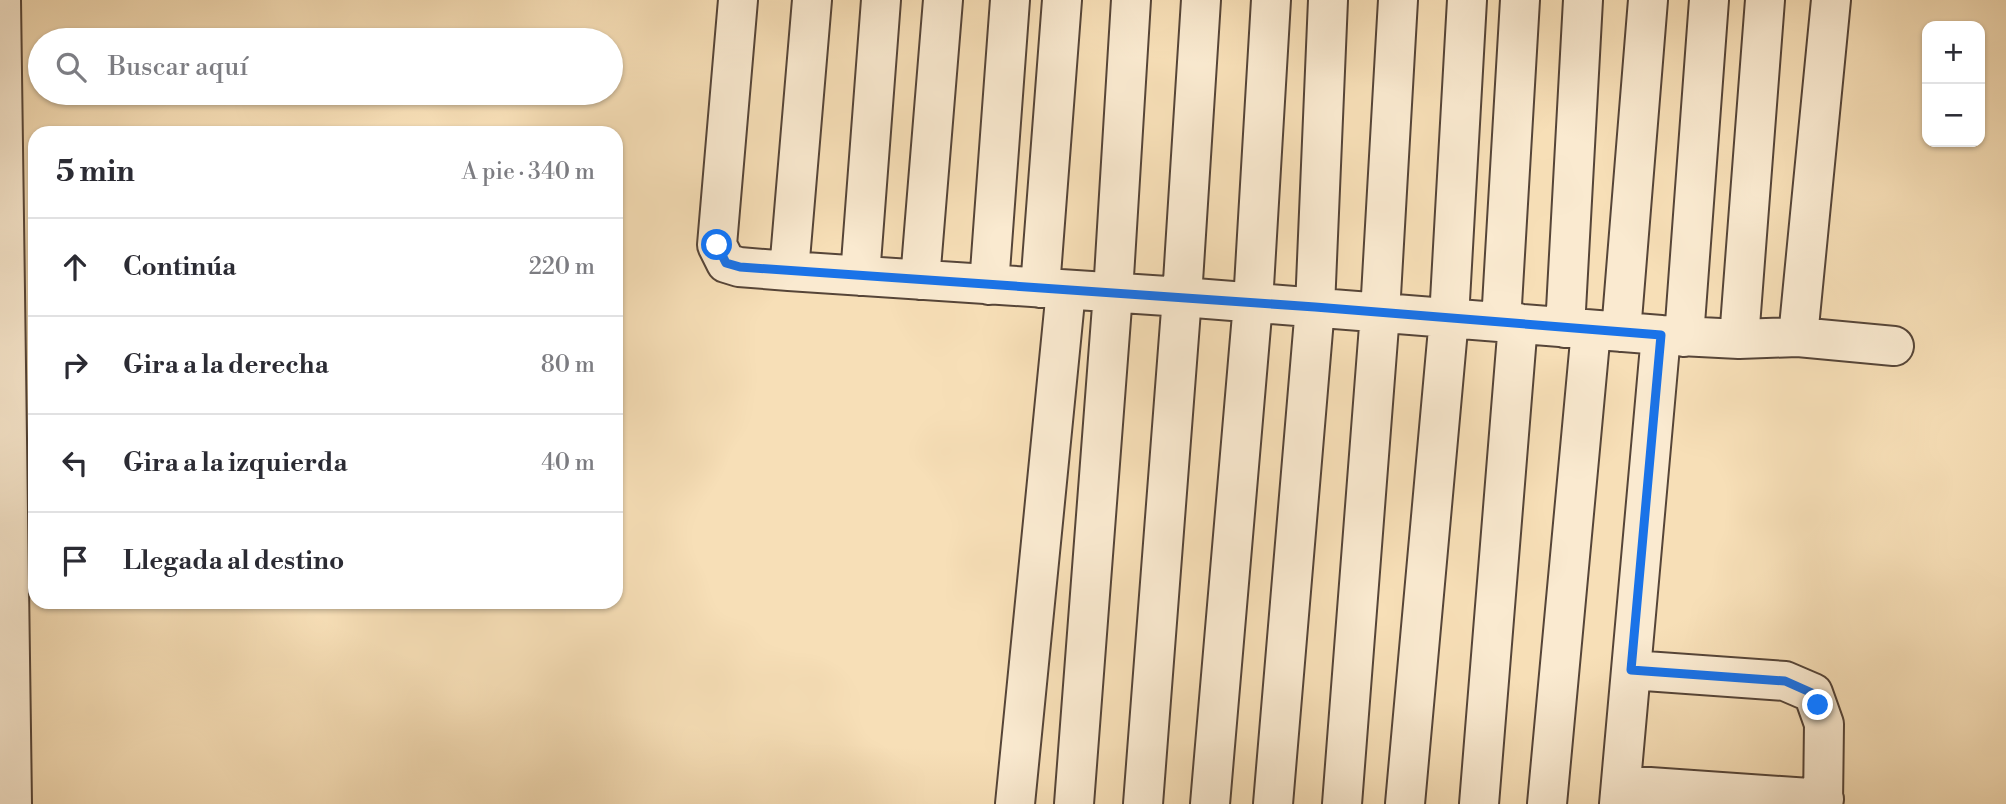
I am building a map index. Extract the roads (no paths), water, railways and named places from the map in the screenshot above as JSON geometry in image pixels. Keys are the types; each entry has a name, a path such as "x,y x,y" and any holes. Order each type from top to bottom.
{"street":[{"path":"1,0 12,804"},
{"path":"738,0 717,245 726,263 740,267 789,271 1182,297 1672,336 1739,339 1798,337 1894,346"},
{"path":"789,271 812,0"},
{"path":"860,276 881,0"},
{"path":"920,280 943,0"},
{"path":"989,285 1010,0"},
{"path":"1015,804 1053,289 1062,0"},
{"path":"1074,804 1113,293 1130,0"},
{"path":"1143,804 1182,297 1201,0"},
{"path":"1210,804 1252,303 1271,0"},
{"path":"1273,804 1315,307 1328,0"},
{"path":"1342,804 1380,313 1398,0"},
{"path":"1405,804 1448,318 1467,0"},
{"path":"1479,804 1509,322 1520,0"},
{"path":"1583,0 1592,330"},
{"path":"1547,804 1592,330 1648,0"},
{"path":"1631,670 1785,681 1812,693 1824,723 1823,802 1620,794 1631,670 1672,336 1709,0"},
{"path":"1739,339 1765,0"},
{"path":"1798,337 1830,0"}]}
